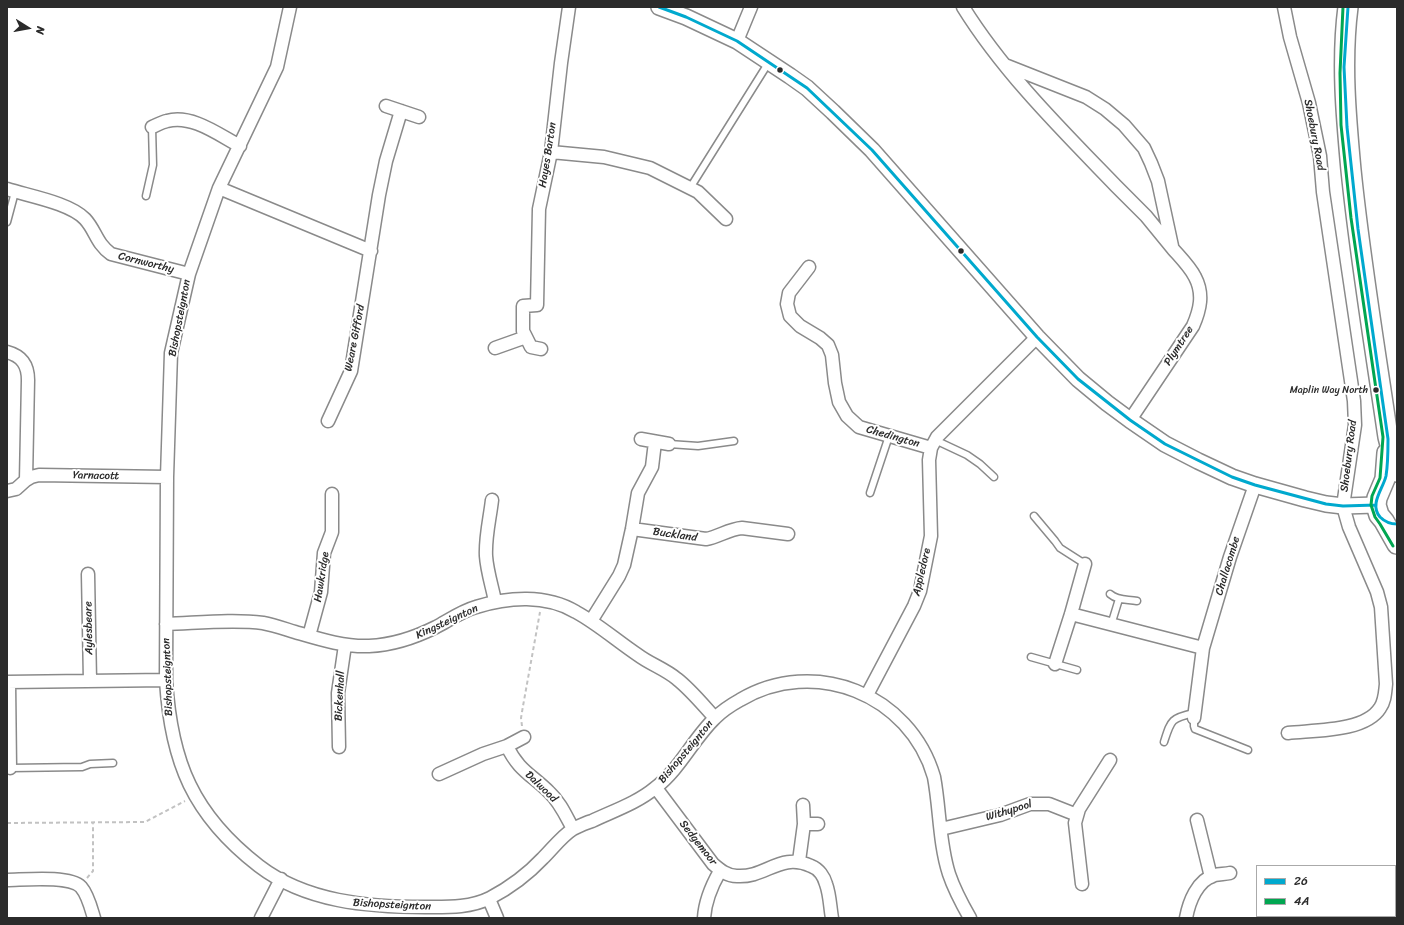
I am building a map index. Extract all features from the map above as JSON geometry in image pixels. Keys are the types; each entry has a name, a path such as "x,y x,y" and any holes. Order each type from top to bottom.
{"main road":[{"path":"1348,7 1344,73 1346,124 1356,217 1388,437 1397,472"},
{"path":"1388,437 1385,479 1387,505 1397,544"}],"street":[{"name":"Bishopsteignton","path":"290,7 277,68 219,188 189,274 171,353 167,477 166,680 168,706 173,737 184,773 208,816 232,844 266,871 312,893 334,900 377,906 452,907 478,903 520,879 573,829 635,801 656,788 680,763 715,718 727,708 754,692 769,686 801,681 833,683 867,696 892,713 905,725 923,751 931,766 934,777 949,873 956,894 970,918"},
{"name":"Hayes Barton","path":"526,336 523,330 523,306 536,304 539,209 551,152 561,62 570,7"},
{"path":"659,7 686,17 737,41 807,88 872,150 1036,337 1106,403 1165,444 1232,477 1305,499 1343,506 1387,505"},
{"path":"737,41 751,7"},
{"name":"Plymtree","path":"963,7 1002,64 1146,216 1195,276 1200,288 1201,299 1198,315 1193,326 1130,420"},
{"name":"Shoebury Road","path":"1284,7 1290,37 1311,110 1320,156 1323,192 1354,401 1355,425 1343,506 1349,527 1377,592 1381,607 1386,684 1385,697 1381,708 1374,716 1363,723 1348,727 1288,733"},
{"name":"Plymtree","path":"1002,64 1086,97 1106,109 1124,125 1144,148 1152,163 1158,180 1172,247"},
{"path":"1030,95 1040,80"},
{"path":"386,106 419,117"},
{"name":"Weare Gifford","path":"328,421 350,371 386,161 401,111"},
{"path":"152,127 168,120 190,122 203,126 240,146"},
{"path":"551,152 604,157 650,168 698,192 726,219"},
{"path":"219,188 371,251"},
{"name":"Cornworthy","path":"11,191 68,207 78,213 86,220 104,249 111,254 189,274"},
{"path":"1146,216 1164,208"},
{"name":"Chedington","path":"809,267 789,293 787,304 790,316 800,326 820,338 828,345 832,354 835,383 839,402 847,416 859,426 889,436 933,444"},
{"path":"495,348 526,336 530,347 541,349"},
{"path":"933,444 951,422 1036,337"},
{"path":"7,352 17,355 22,359 28,372 26,480"},
{"path":"641,439 669,444"},
{"path":"591,621 619,576 624,564 638,494 652,467 655,442"},
{"name":"Appledore","path":"867,696 914,606 920,591 931,536 929,460 933,444"},
{"name":"Yarnacott","path":"7,491 16,489 26,480 39,475 167,477"},
{"name":"Challacombe","path":"1194,715 1203,648 1230,557 1255,485"},
{"name":"Hawkridge","path":"308,636 321,592 324,554 332,532 332,494"},
{"path":"492,500 486,543 486,555 487,567 495,601"},
{"name":"Buckland","path":"632,529 706,539 715,537 735,528 788,534"},
{"path":"1055,664 1085,564"},
{"name":"Aylesbeare","path":"88,574 90,682"},
{"name":"Kingsteignton","path":"166,624 264,623 345,645 369,646 406,640 437,627 474,607 495,601 510,599 550,602 575,611 639,656 677,678 715,718"},
{"path":"1071,614 1203,648"},
{"name":"Bickenhall","path":"339,747 338,692 345,645"},
{"path":"10,768 8,682 166,680"},
{"path":"439,774 483,754 507,746 524,737"},
{"name":"Dalwood","path":"507,746 516,763 550,792 557,800 573,829"},
{"path":"1082,884 1075,822 1078,809 1110,760"},
{"name":"Sedgemoor","path":"656,788 713,864 720,871 728,874 744,876 756,874 783,863 799,861"},
{"name":"Withypool","path":"941,829 1000,815 1018,807 1036,803 1049,804 1077,815"},
{"path":"803,805 804,824 799,861 814,867 822,875 826,883 832,918"},
{"path":"1197,820 1211,877"},
{"path":"804,824 818,824"},
{"path":"704,918 708,898 714,881 720,871"},
{"path":"1186,918 1190,902 1199,886 1214,875 1230,873"},
{"path":"261,918 281,879"},
{"path":"7,880 61,880 76,883 87,896 94,918"},
{"path":"489,898 497,918"}],"lane":[{"path":"690,188 769,62"},
{"path":"146,196 153,164 152,127"},
{"path":"7,222 11,191"},
{"path":"870,493 889,436"},
{"path":"669,444 698,446 734,441"},
{"path":"933,444 967,455 980,464 994,477"},
{"path":"1034,516 1060,548 1085,564"},
{"path":"1110,594 1119,599 1137,601"},
{"path":"1111,625 1119,599"},
{"path":"1031,656 1077,670"},
{"path":"1164,742 1172,722 1178,716 1194,715 1194,726 1196,729 1248,750"},
{"path":"10,768 82,767 90,764 113,763"}],"path":[{"path":"524,737 521,718 522,706 542,601"},
{"path":"7,823 145,822 185,801"},
{"path":"84,881 93,871 93,822"}],"transit line":[{"name":"26","path":"659,7 686,17 737,41 807,88 872,150 1037,337 1078,379 1130,420 1165,444 1232,477 1255,485 1326,504 1343,506 1376,505"},
{"name":"4A","path":"1343,7 1340,73 1341,125 1351,218 1383,437 1380,478 1372,496 1371,505 1375,517 1393,546"},
{"name":"26","path":"1348,7 1344,67 1347,127 1358,229 1388,439 1388,462 1386,476 1376,502 1376,507 1377,512 1382,519 1393,524 1397,524"}],"place":[{"name":"Maplin Way North","path":"1376,390"}]}
